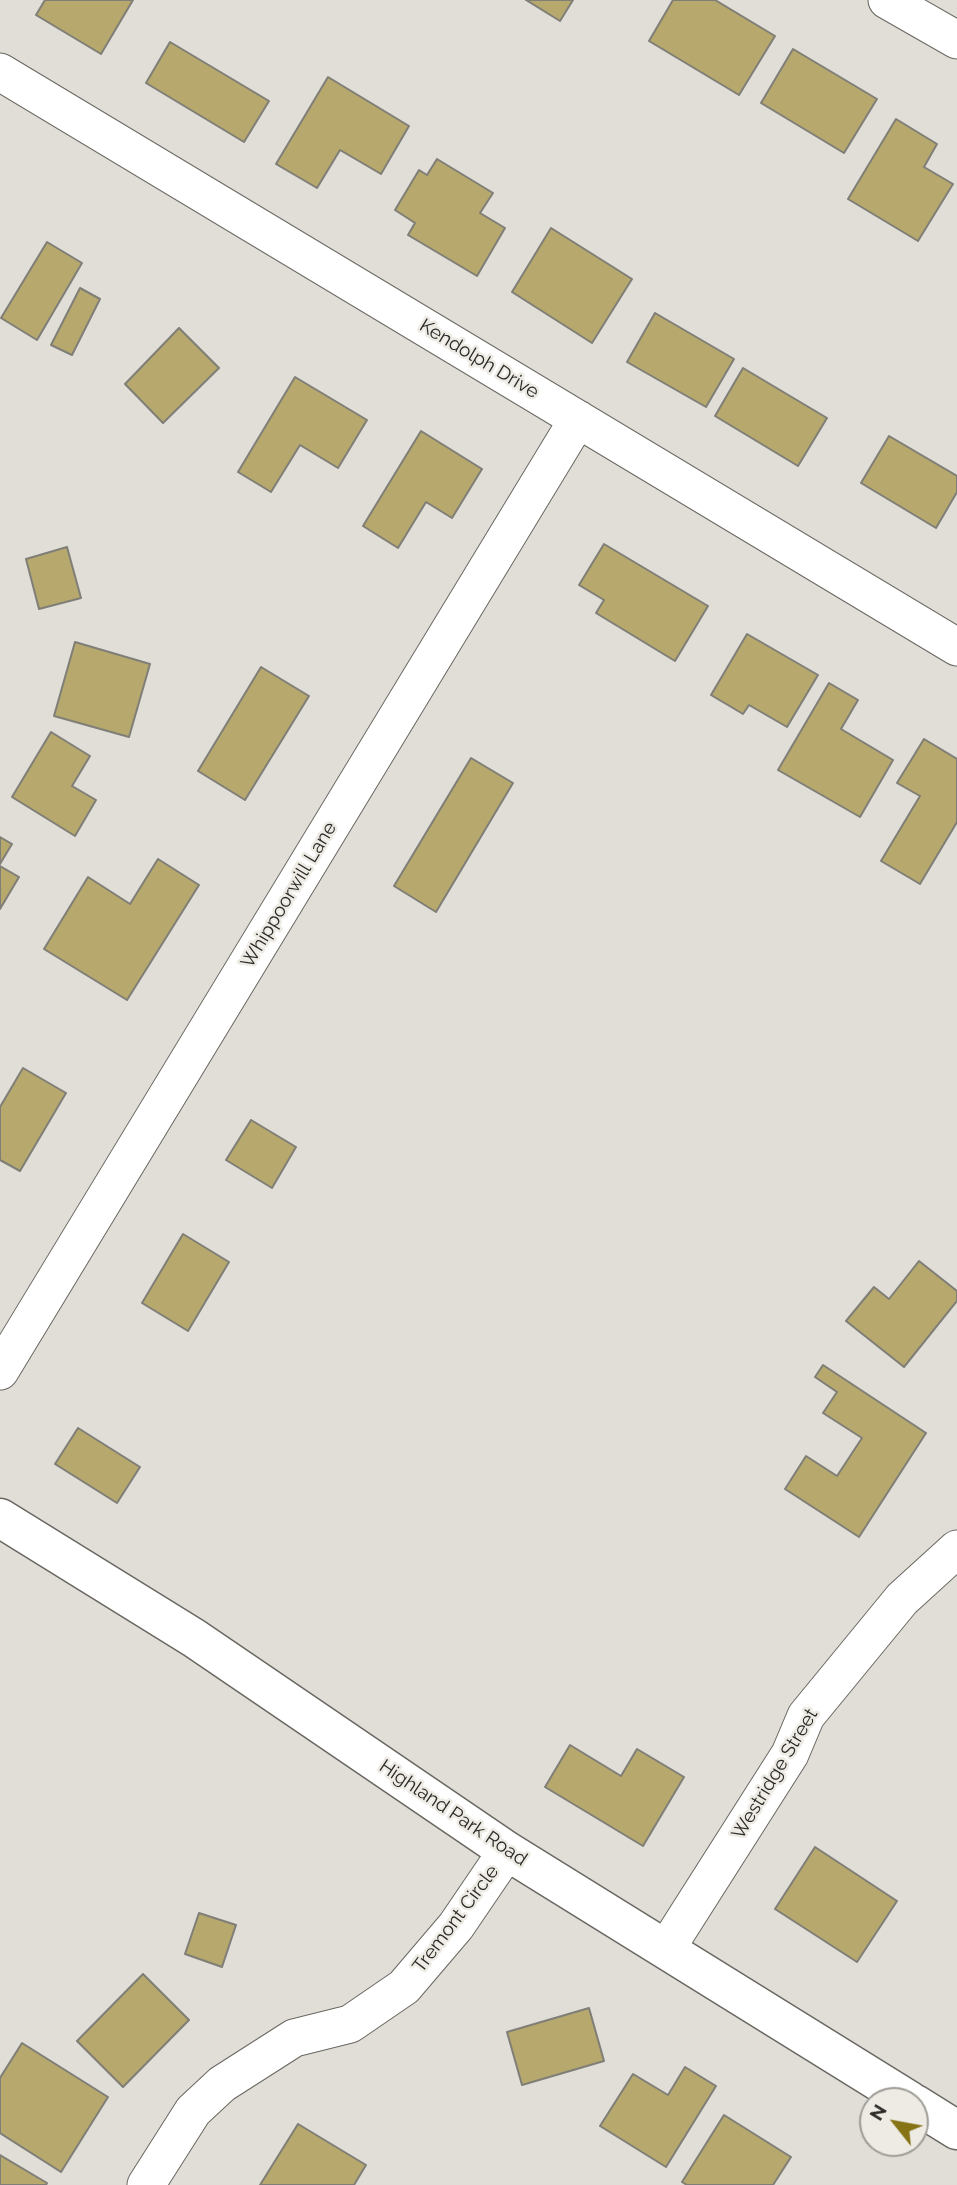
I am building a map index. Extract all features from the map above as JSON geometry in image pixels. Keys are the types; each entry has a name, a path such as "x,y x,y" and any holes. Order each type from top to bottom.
{"street":[{"path":"887,0 957,40"},
{"name":"Kendolph Drive","path":"0,72 957,647"},
{"name":"Whippoorwill Lane","path":"0,1371 578,419"},
{"name":"Highland Park Road","path":"0,1518 194,1638 507,1851 887,2087"},
{"name":"Westridge Street","path":"666,1950 790,1754 806,1716 902,1599 957,1549"},
{"name":"Tremont Circle","path":"146,2185 193,2111 222,2084 294,2038 350,2024 404,1987 456,1926 507,1851"},
{"path":"929,2113 957,2130"}],"building":[{"path":"45,0 133,0 101,54 36,15"},
{"path":"526,0 573,0 560,21"},
{"path":"673,0 715,0 775,36 739,95 649,41"},
{"path":"170,42 269,101 244,142 146,83"},
{"path":"793,49 877,99 844,153 761,103"},
{"path":"328,77 409,126 381,174 340,150 317,188 276,164"},
{"path":"896,119 937,144 924,167 953,184 918,241 848,199"},
{"path":"437,159 493,193 480,213 505,228 477,276 408,235 415,223 395,210 419,170 427,175"},
{"path":"551,228 632,279 592,343 512,292"},
{"path":"47,242 82,263 37,340 1,318"},
{"path":"80,288 100,299 72,355 51,345"},
{"path":"655,313 734,359 706,407 627,362"},
{"path":"179,328 219,368 163,423 125,384"},
{"path":"743,368 827,418 798,466 715,416"},
{"path":"295,377 367,420 338,468 300,445 271,492 238,472"},
{"path":"421,431 482,469 452,518 426,502 398,548 363,526"},
{"path":"889,436 957,476 957,492 936,528 861,483"},
{"path":"604,544 708,606 675,661 596,613 604,600 579,585"},
{"path":"67,547 81,598 39,609 26,559"},
{"path":"747,634 818,675 787,727 749,705 743,714 711,695"},
{"path":"75,642 150,664 129,737 54,716"},
{"path":"261,667 309,696 245,800 198,771"},
{"path":"829,683 858,700 841,729 893,760 860,817 778,770"},
{"path":"51,732 90,756 72,786 96,800 75,836 12,797"},
{"path":"924,739 957,759 957,822 920,884 881,861 920,796 897,783"},
{"path":"471,758 513,783 436,912 394,886"},
{"path":"0,837 12,844 0,864"},
{"path":"158,859 199,885 127,1000 44,949 88,877 130,904"},
{"path":"0,866 19,877 0,909"},
{"path":"23,1068 66,1093 20,1171 0,1160 0,1107"},
{"path":"251,1120 296,1147 272,1188 226,1160"},
{"path":"183,1234 229,1262 188,1331 142,1303"},
{"path":"919,1261 957,1291 957,1301 904,1367 846,1321 874,1287 889,1299"},
{"path":"823,1365 926,1433 859,1537 785,1489 806,1456 837,1476 862,1438 823,1413 837,1392 815,1377"},
{"path":"78,1428 140,1467 117,1503 55,1464"},
{"path":"570,1745 621,1776 637,1749 684,1777 643,1846 545,1787"},
{"path":"815,1847 897,1901 857,1962 775,1909"},
{"path":"199,1913 236,1925 222,1967 185,1954"},
{"path":"143,1974 189,2020 123,2087 77,2041"},
{"path":"589,2008 604,2061 522,2085 507,2032"},
{"path":"22,2043 108,2097 61,2172 0,2133 0,2078"},
{"path":"685,2067 716,2086 666,2167 600,2126 633,2074 668,2095"},
{"path":"724,2115 791,2157 773,2185 687,2185 682,2182"},
{"path":"298,2124 366,2165 354,2185 260,2185"},
{"path":"0,2155 47,2183 46,2185 0,2185"}]}
